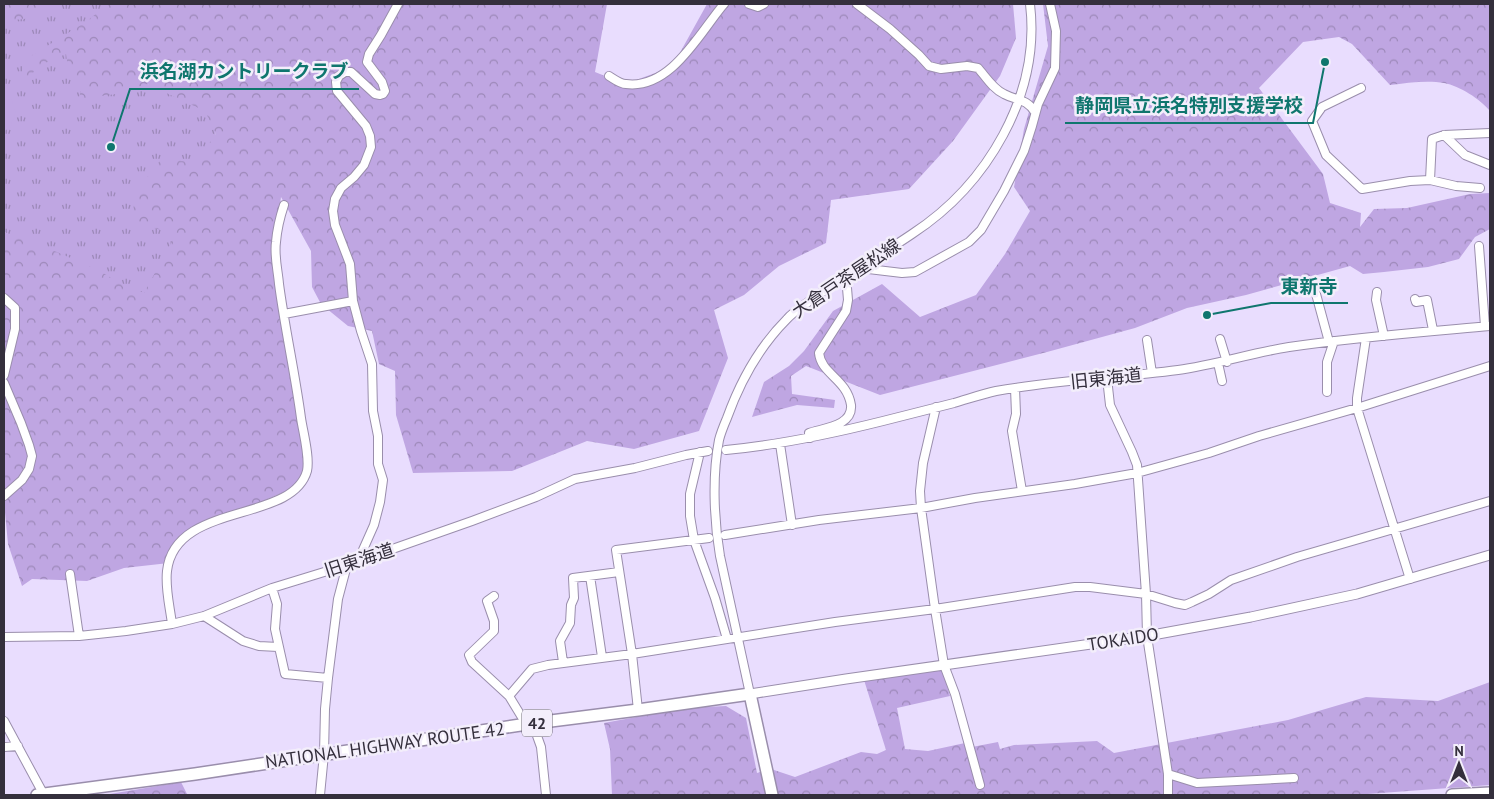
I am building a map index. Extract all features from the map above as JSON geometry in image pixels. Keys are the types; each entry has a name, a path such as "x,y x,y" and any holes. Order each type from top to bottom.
{"highway":[{"name":"NATIONAL HIGHWAY ROUTE 42","path":"42,795 527,724 750,694"},
{"path":"750,694 772,795"},
{"path":"1452,795 1490,793"}],"main road":[{"name":"TOKAIDO","path":"750,694 1147,636 1251,617 1410,579 1490,555"}],"street":[{"path":"358,560 374,525 383,480 378,464 378,436 373,411 372,364 353,301 350,264 335,225 333,211 335,199 341,188 364,165 371,147 370,136 366,126 337,91 336,82 344,72 351,72 375,94 383,94 385,91 382,82 367,62 369,54 398,4"},
{"path":"609,76 625,84 642,83 659,77 689,50 724,4"},
{"path":"749,4 758,7 764,4"},
{"path":"857,4 890,28 929,66 941,69 967,66 978,68 993,86 1003,94 1024,100 1035,112"},
{"name":"大倉戸茶屋松線","path":"750,694 718,541 716,472 719,439 734,396 756,356 787,318 823,291 936,217 962,193 989,160 1011,122 1023,85 1029,56 1030,4"},
{"path":"860,268 902,273 915,272 969,242 981,230 1024,151 1035,112 1055,68 1056,31 1050,4"},
{"path":"1361,88 1322,107 1312,121 1326,155 1362,189 1410,181 1430,180 1456,186 1480,188"},
{"path":"1430,180 1432,139 1444,135 1490,133"},
{"path":"1444,135 1465,155 1490,165"},
{"path":"172,624 167,587 167,571 170,558 186,536 203,525 262,506 289,494 298,486 306,471 307,459 275,244 284,205"},
{"path":"1479,246 1486,278 1488,326"},
{"path":"810,438 809,433 840,423 849,417 851,409 850,400 844,386 823,366 819,353 846,310 848,300 846,276"},
{"path":"1377,292 1376,300 1384,336"},
{"path":"1316,294 1331,342 1327,362 1326,392"},
{"path":"4,298 15,308 16,320 4,375"},
{"path":"1415,299 1416,302 1427,300 1434,330"},
{"path":"284,314 353,301"},
{"name":"旧東海道","path":"726,450 780,444 810,438 884,421 992,392 1015,388 1079,379 1107,378 1198,367 1264,352 1331,342 1488,326"},
{"path":"1366,338 1357,408 1410,579"},
{"path":"1220,339 1226,362"},
{"path":"1147,340 1152,373"},
{"path":"1218,363 1222,380"},
{"path":"726,535 819,520 921,508 1138,473 1209,453 1490,366"},
{"path":"1107,378 1110,404 1137,466 1147,636 1168,774 1168,795"},
{"path":"4,382 32,456 29,469 22,480 4,496"},
{"path":"1015,388 1016,414 1012,431 1022,492"},
{"path":"936,407 923,463 920,490 921,508 944,665 980,785"},
{"path":"780,444 792,525"},
{"name":"旧東海道","path":"4,637 79,636 126,632 204,616 272,588 347,565 472,521 575,479 635,468 704,452 690,494 690,516 694,540"},
{"path":"509,696 532,670 563,662 632,654 727,638 1075,587 1146,594 1185,605 1209,594 1230,580 1296,557 1490,501"},
{"path":"638,710 632,654 616,550 709,538"},
{"path":"694,540 727,638"},
{"path":"320,795 328,678 338,599 347,565"},
{"path":"563,662 560,640 570,623 570,605 574,598 573,578 619,572"},
{"path":"70,574 79,636"},
{"path":"590,576 602,657"},
{"path":"272,588 277,604 275,629 285,674 328,678"},
{"path":"494,596 487,601 494,621 494,631 469,655 472,662 509,696 527,724 536,733 541,747 546,795"},
{"path":"204,616 243,641 259,646 278,648"},
{"path":"4,721 42,795"},
{"path":"4,747 18,746"},
{"path":"1168,774 1197,783 1294,778"}],"green space":[{"path":"4,4 158,4 147,84 211,99 224,195 145,300 4,232"},
{"path":"4,4 47,4 33,18 4,21"},
{"path":"109,4 607,4 595,72 625,84 672,67 707,4 1013,4 1016,38 1000,76 953,141 909,189 831,200 826,243 779,266 744,295 714,310 728,358 699,431 634,449 587,441 512,471 413,473 396,415 395,371 379,364 372,331 348,326 321,304 312,287 311,251 281,197 275,244 307,464 298,486 196,530 169,563 124,568 87,581 32,579 22,586 8,544 4,502 4,232 57,252 144,293 176,234 132,222 135,193 162,158 195,163 216,134 205,111 147,84 116,94 79,99 81,89 69,73 66,54 36,67 28,83 22,69 31,56 84,23"},
{"path":"1043,4 1490,4 1490,111 1469,94 1457,87 1444,83 1424,82 1390,85 1352,44 1339,37 1303,42 1259,88 1323,174 1330,203 1361,213 1360,227 1374,209 1407,208 1470,194 1490,193 1490,229 1475,237 1459,259 1428,267 1363,274 1350,266 1246,295 1187,308 1135,328 880,395 806,366 791,376 792,394 835,400 834,408 797,405 752,417 764,382 789,366 804,351 833,311 882,284 920,317 976,295 1005,254 1030,211 1014,187 1024,129 1048,46"},
{"path":"11,99 16,112 10,128 4,131 4,100"},
{"path":"942,668 950,696 897,708 905,749 928,751 965,743 972,747 998,742 1000,749 1014,745 1097,741 1114,753 1288,720 1366,697 1438,701 1490,682 1490,785 1354,795 612,795 610,749 604,723 685,708 726,706 746,718 757,773 771,769 795,777 861,752 877,754 886,750 864,680"},
{"path":"181,782 187,794 190,795 110,795 110,794"}],"place":[{"name":"静岡県立浜名特別支援学校","path":"1325,62"},
{"name":"浜名湖カントリークラブ","path":"111,147"},
{"name":"東新寺","path":"1207,315"}]}
